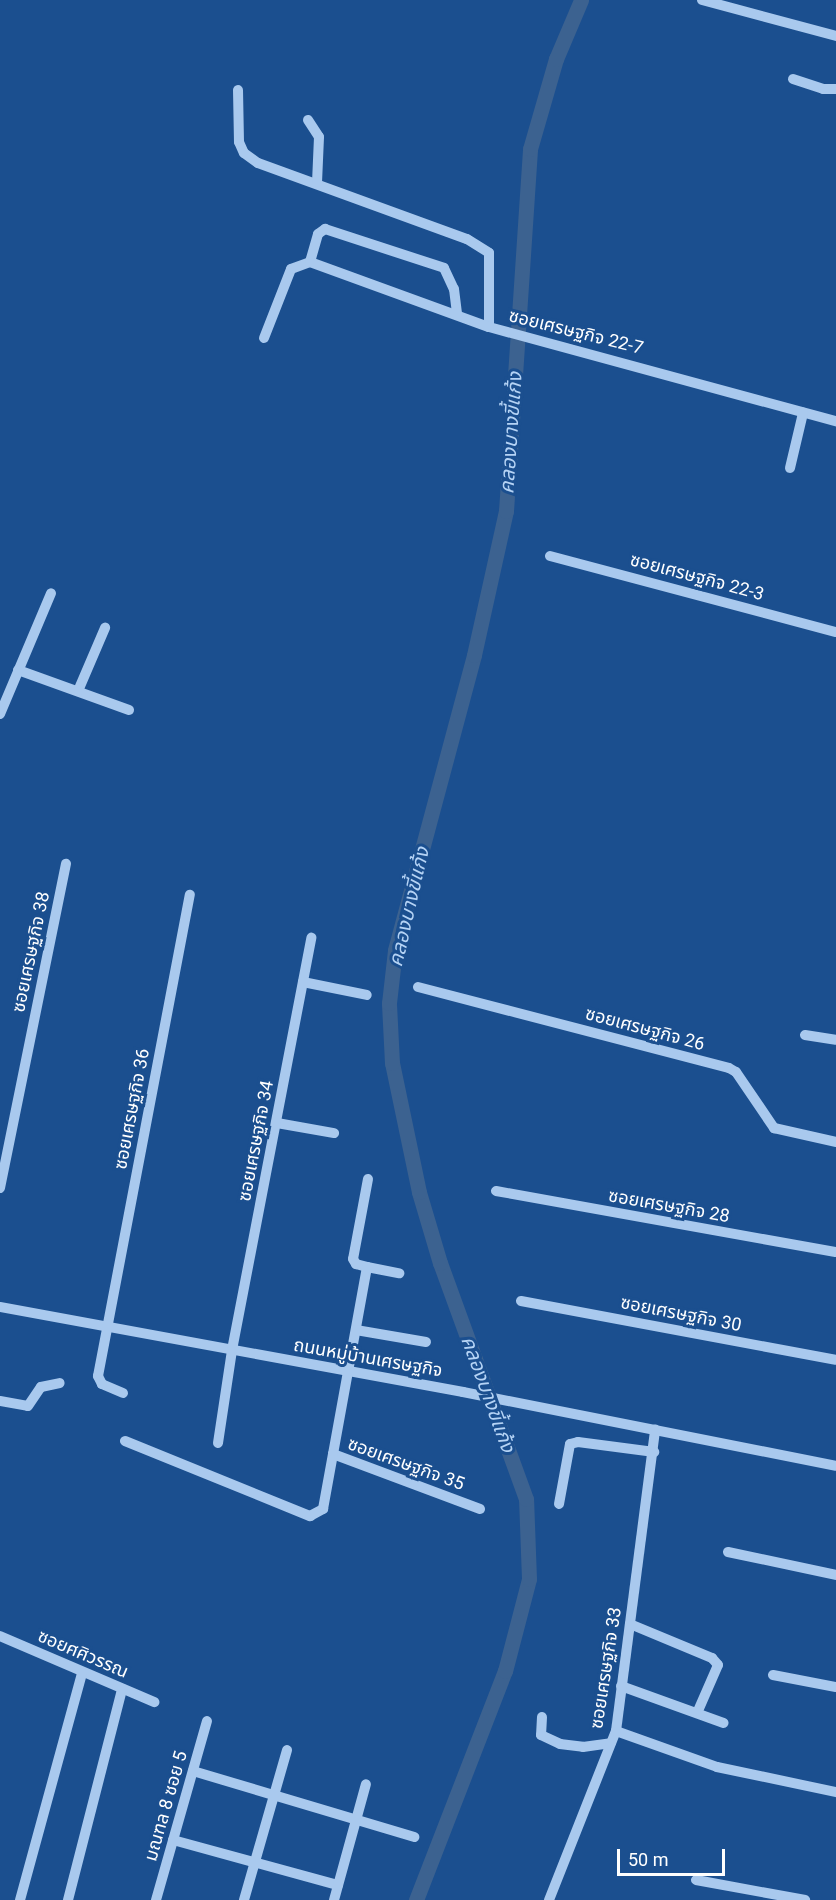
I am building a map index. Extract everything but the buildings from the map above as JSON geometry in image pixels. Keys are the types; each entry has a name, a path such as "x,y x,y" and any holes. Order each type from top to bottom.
{"street":[{"path":"702,0 836,36"},
{"path":"793,80 823,89 836,89"},
{"name":"ซอยเศรษฐกิจ 22-7","path":"238,90 239,142 244,153 258,163 317,182 480,245 489,253 493,328 836,421"},
{"path":"308,120 319,137 317,182"},
{"path":"310,262 318,234 325,229 444,268 454,289 457,314"},
{"path":"264,338 291,269 310,262 493,328"},
{"path":"790,468 803,413"},
{"name":"ซอยเศรษฐกิจ 22-3","path":"550,556 836,632"},
{"path":"0,714 51,593"},
{"path":"78,691 105,628"},
{"path":"18,670 129,710"},
{"name":"ซอยเศรษฐกิจ 38","path":"0,1188 66,864"},
{"name":"ซอยเศรษฐกิจ 36","path":"123,1394 102,1384 98,1376 190,896"},
{"name":"ซอยเศรษฐกิจ 34","path":"218,1443 232,1350 311,938"},
{"path":"303,982 367,995"},
{"name":"ซอยเศรษฐกิจ 26","path":"418,987 729,1068 736,1072 774,1128 836,1142"},
{"path":"805,1035 836,1040"},
{"path":"277,1123 334,1132"},
{"path":"368,1179 353,1259 356,1264 399,1273"},
{"name":"ซอยเศรษฐกิจ 28","path":"496,1191 836,1252"},
{"name":"ซอยเศรษฐกิจ 35","path":"367,1267 333,1454 480,1509"},
{"name":"ซอยเศรษฐกิจ 30","path":"520,1301 836,1360"},
{"name":"ถนนหมู่บ้านเศรษฐกิจ","path":"0,1307 108,1329 463,1392 836,1466"},
{"path":"356,1330 426,1342"},
{"path":"0,1401 28,1406 41,1387 60,1383"},
{"name":"ซอยเศรษฐกิจ 33","path":"549,1900 616,1731 654,1452 655,1430"},
{"path":"125,1441 310,1516 323,1509 333,1454"},
{"path":"559,1504 570,1444 578,1442 654,1452"},
{"path":"728,1552 836,1575"},
{"path":"630,1624 712,1658 718,1665 697,1713"},
{"name":"ซอยศศิวรรณ","path":"0,1636 154,1702"},
{"path":"20,1900 82,1673"},
{"path":"773,1676 836,1687"},
{"path":"621,1686 724,1724"},
{"path":"68,1900 122,1689"},
{"path":"542,1717 541,1735 553,1742 583,1748 611,1743"},
{"name":"มณฑล 8 ซอย 5","path":"156,1900 207,1721"},
{"path":"616,1731 717,1767 836,1792"},
{"path":"244,1900 287,1750"},
{"path":"193,1771 414,1837"},
{"path":"334,1900 366,1784"},
{"path":"173,1839 339,1885"},
{"path":"696,1880 805,1900"}],"waterway":[{"name":"คลองบางขี้แก้ง","path":"416,1900 505,1671 529,1579 526,1499 440,1263 419,1192 392,1063 389,1003 395,950 474,655 506,511 530,149 556,59 581,0"}]}
